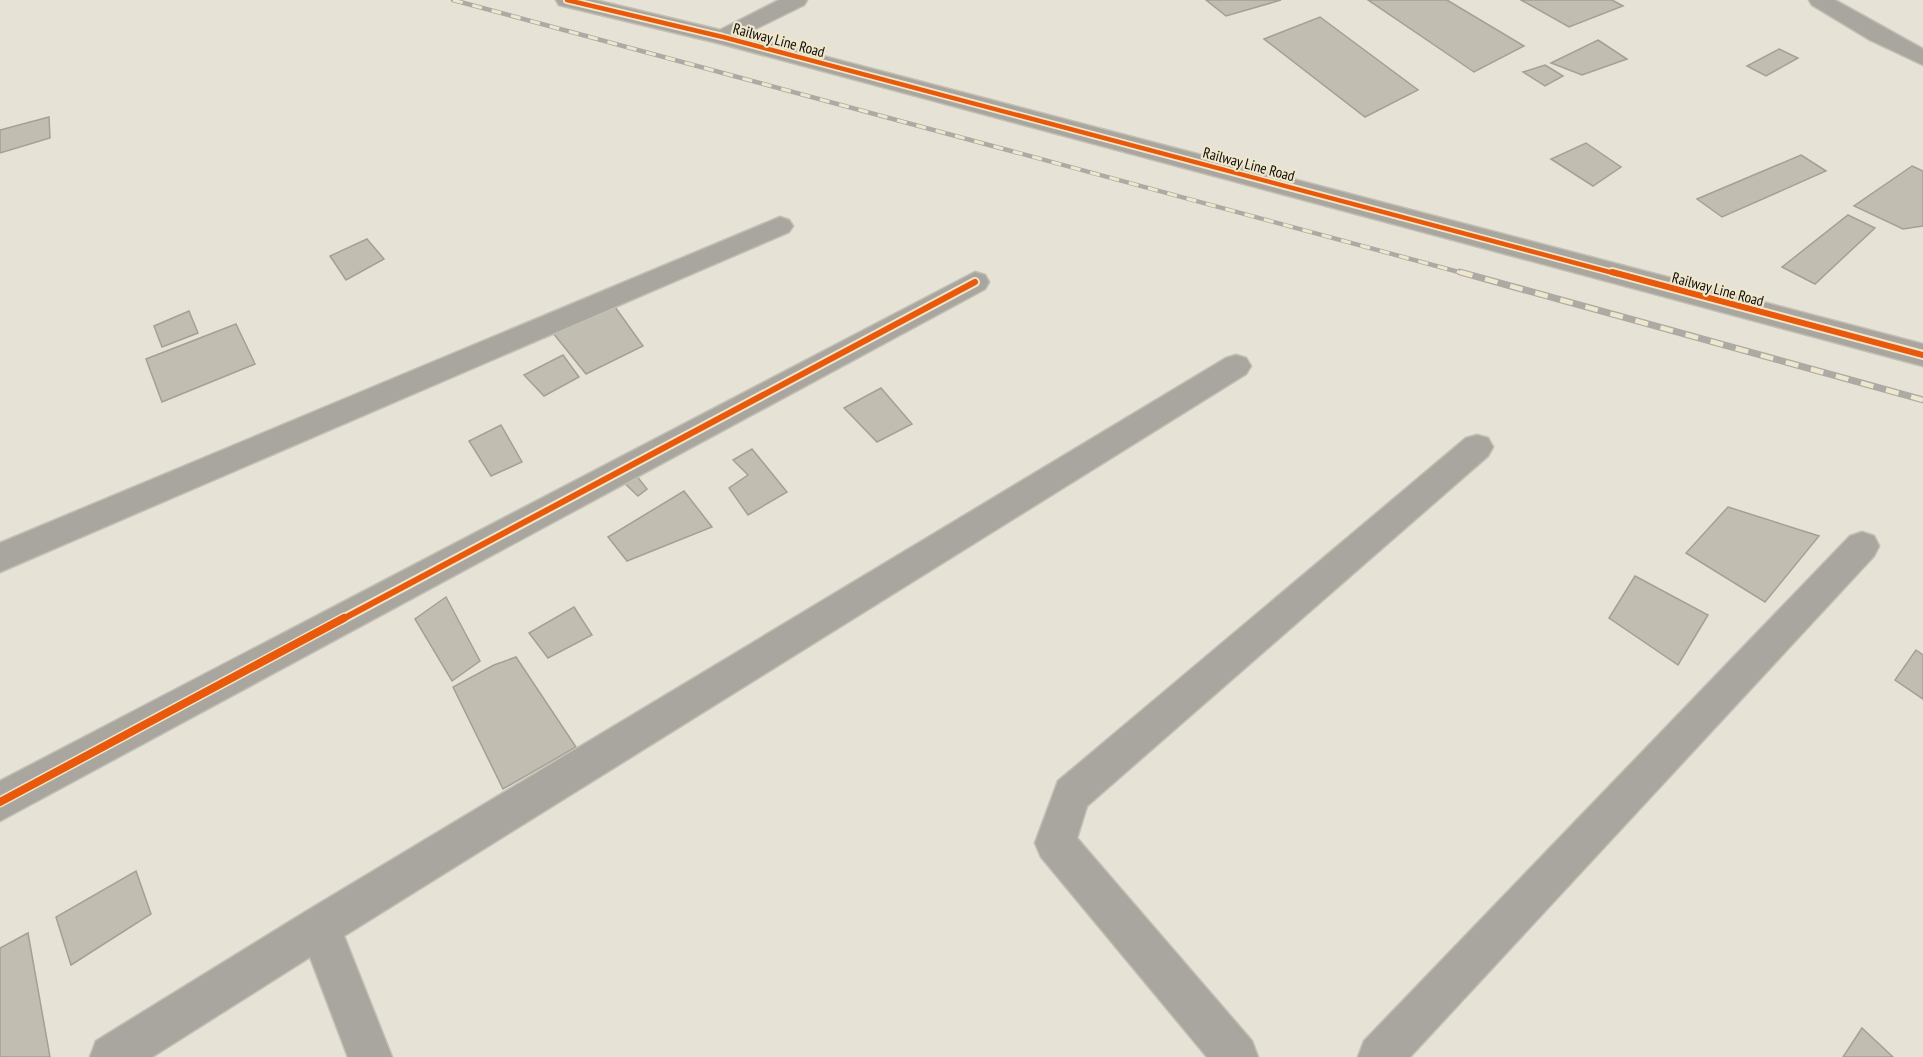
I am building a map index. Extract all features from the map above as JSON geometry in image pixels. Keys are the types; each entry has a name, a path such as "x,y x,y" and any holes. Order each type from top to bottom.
{"street":[{"name":"Railway Line Road","path":"567,0 723,37 1923,355"},
{"path":"723,37 796,0"},
{"path":"1820,0 1923,58"},
{"path":"0,558 780,226"},
{"path":"0,802 975,282"},
{"path":"112,1057 320,927 1236,366"},
{"path":"1236,1057 1054,843 1072,794 1477,447"},
{"path":"1380,1057 1862,546"},
{"path":"320,927 370,1057"}],"building":[{"path":"1206,0 1281,0 1226,16"},
{"path":"1368,0 1447,0 1524,46 1474,72"},
{"path":"1521,0 1612,0 1623,6 1569,27"},
{"path":"1320,17 1418,90 1365,117 1264,39"},
{"path":"1598,40 1627,59 1582,75 1551,63"},
{"path":"1779,49 1798,58 1766,76 1747,66"},
{"path":"1545,65 1563,76 1545,86 1523,72"},
{"path":"49,117 50,138 0,153 0,130"},
{"path":"1586,143 1621,167 1593,186 1551,159"},
{"path":"1801,155 1826,171 1722,217 1697,199"},
{"path":"1912,166 1923,171 1923,226 1903,229 1854,206"},
{"path":"1848,215 1875,228 1815,284 1782,267"},
{"path":"367,239 384,259 346,280 330,256"},
{"path":"615,307 643,346 586,374 553,333"},
{"path":"189,311 198,333 162,347 154,326"},
{"path":"236,324 255,364 162,402 146,359"},
{"path":"563,355 579,377 544,396 524,375"},
{"path":"881,388 912,424 877,442 844,408"},
{"path":"501,425 522,462 491,476 469,441"},
{"path":"752,449 787,492 748,515 729,488 748,475 733,460"},
{"path":"632,470 647,489 638,496 619,478"},
{"path":"684,491 712,527 627,561 608,537"},
{"path":"1728,507 1819,536 1765,602 1686,553"},
{"path":"1635,576 1708,615 1678,665 1609,618"},
{"path":"446,597 480,661 452,681 415,619"},
{"path":"574,607 592,635 548,658 529,633"},
{"path":"1916,650 1923,655 1923,699 1895,680"},
{"path":"516,657 576,747 503,789 453,687 494,665"},
{"path":"136,871 151,914 71,965 56,917"},
{"path":"28,933 50,1057 0,1057 0,948"},
{"path":"1862,1028 1893,1057 1843,1057"}],"railway":[{"path":"453,0 1466,274"},
{"path":"1460,272 1923,400"}],"cycle path":[{"path":"567,0 723,37 1923,355"},
{"path":"0,802 975,282"}]}
